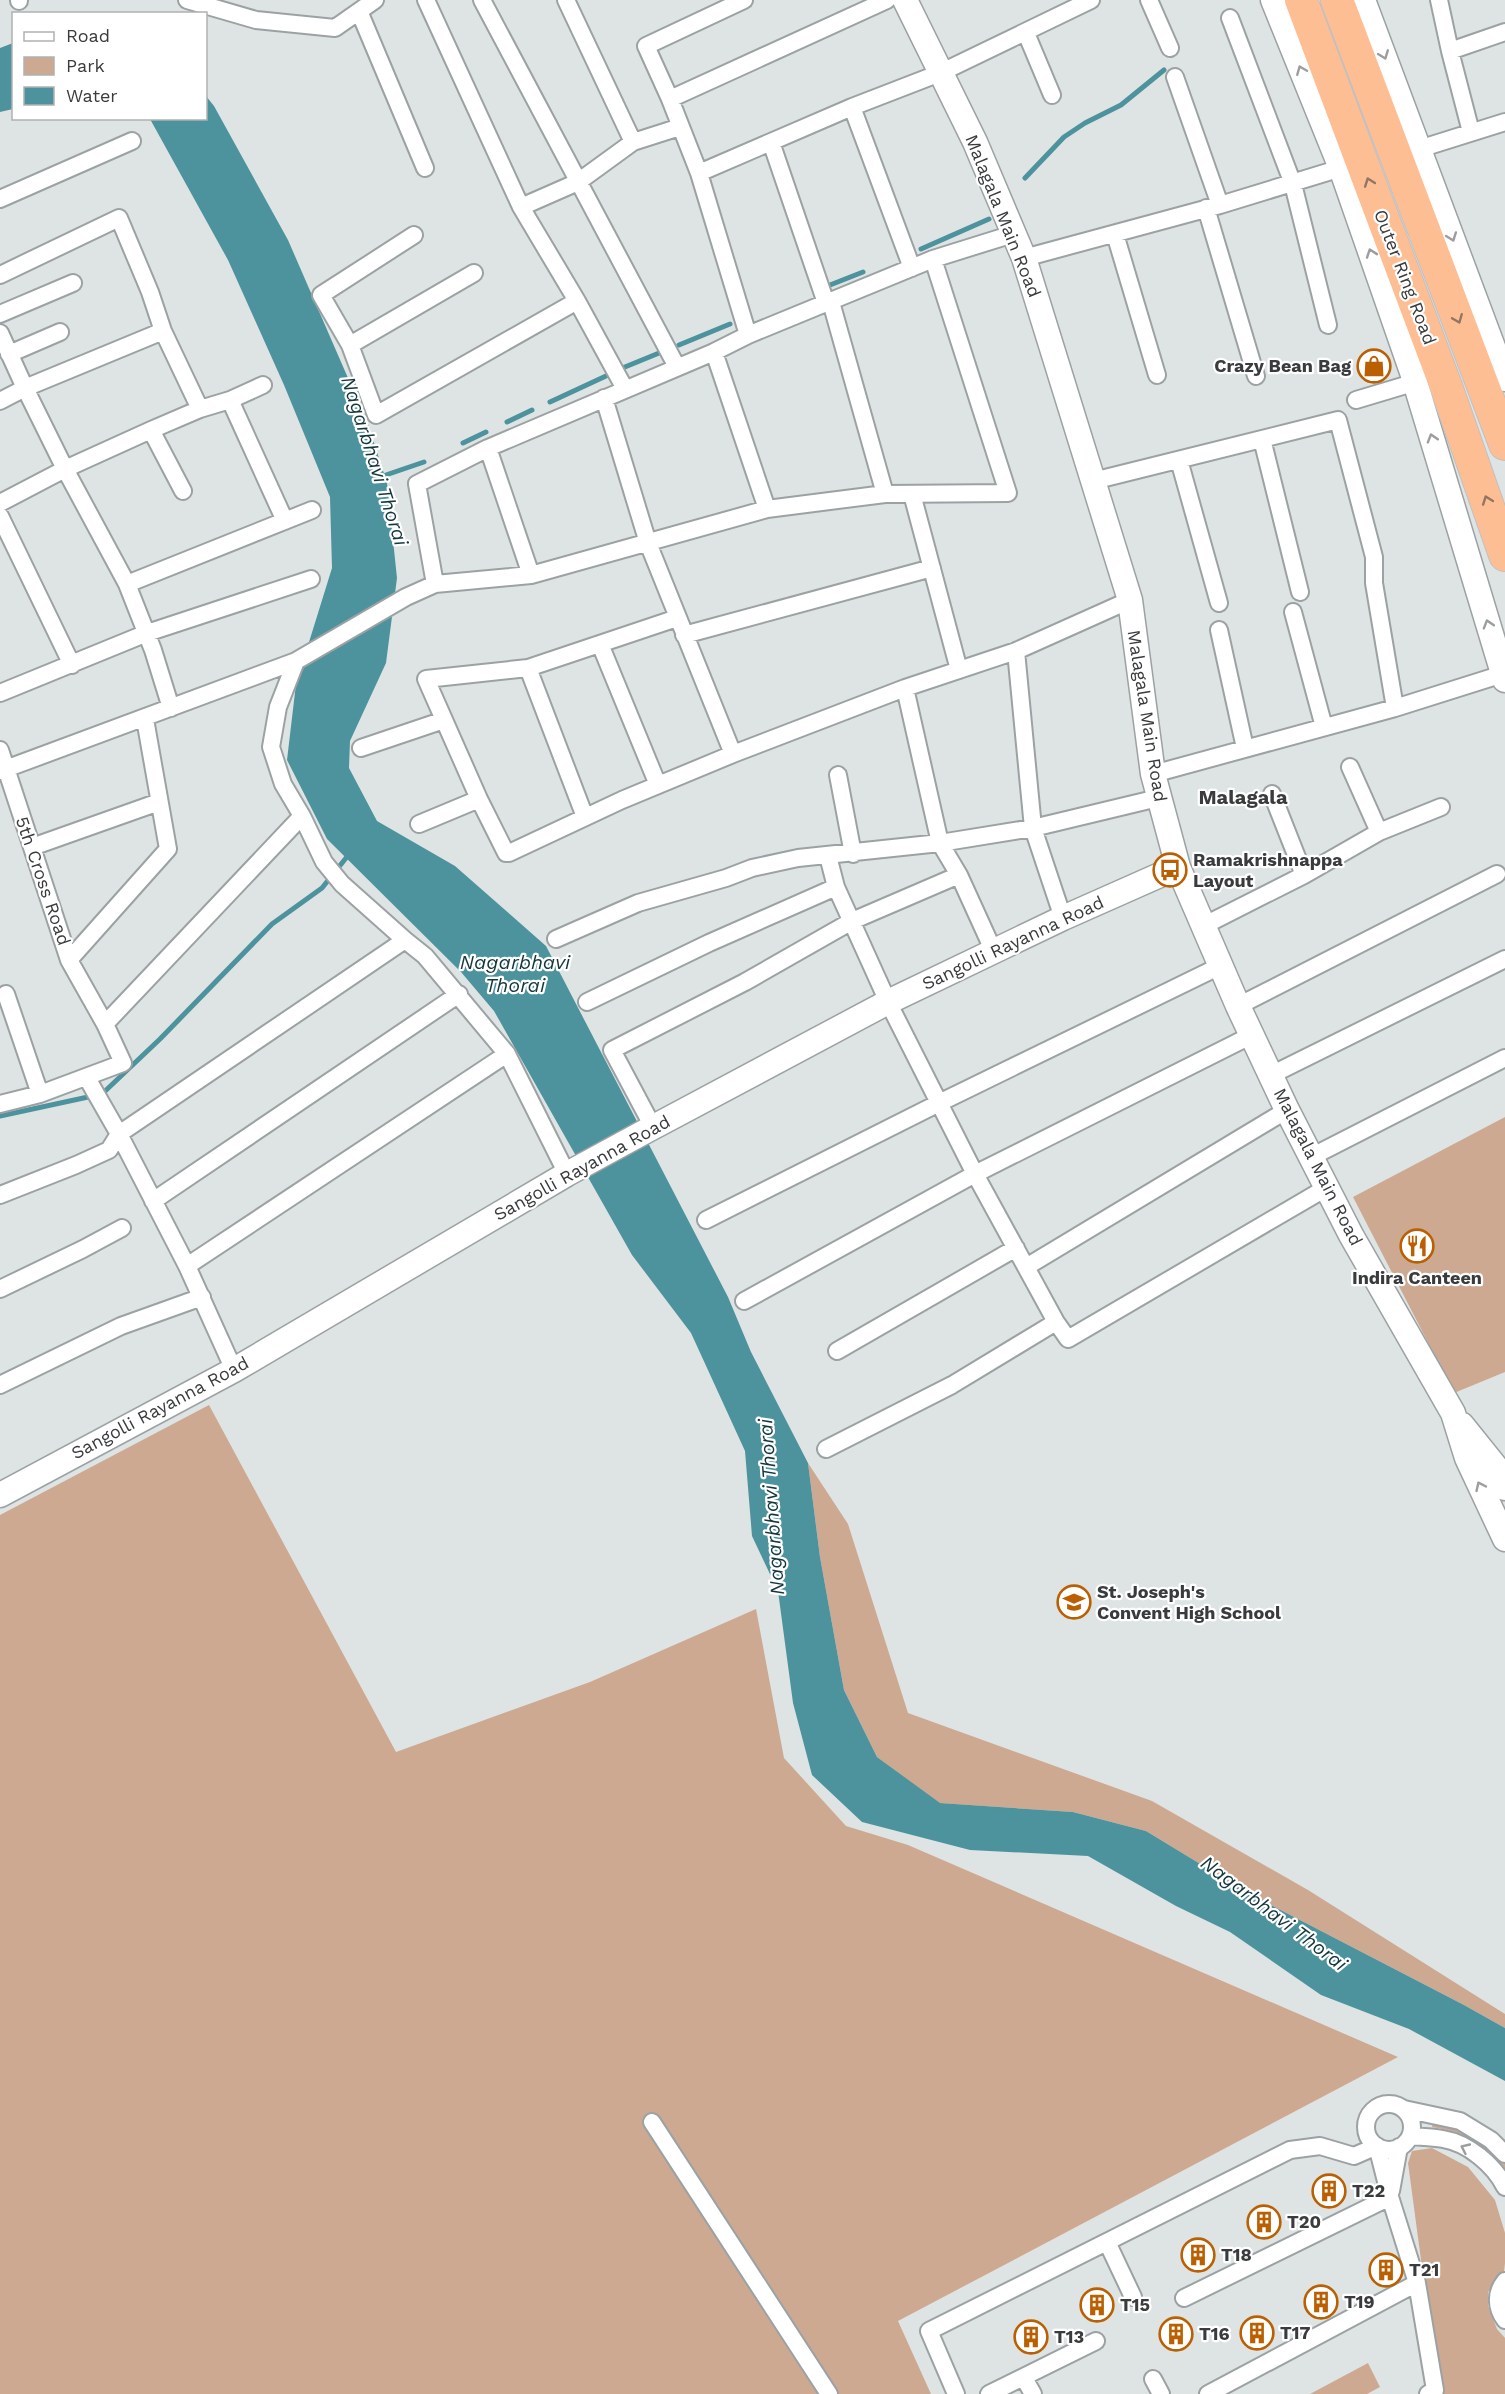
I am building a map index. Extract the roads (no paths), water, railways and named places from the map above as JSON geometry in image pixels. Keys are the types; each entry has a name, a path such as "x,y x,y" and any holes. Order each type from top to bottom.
{"highway":[{"name":"Outer Ring Road","path":"1300,0 1447,389 1505,555"},
{"name":"Outer Ring Road","path":"1337,0 1429,245 1480,372 1505,444"}],"street":[{"path":"188,0 256,20 335,28 375,0"},
{"path":"426,0 521,207 625,389"},
{"path":"482,0 677,367"},
{"path":"566,0 633,142"},
{"path":"744,0 646,46 699,173 748,335"},
{"path":"670,99 887,0"},
{"name":"Malagala Main Road","path":"906,0 975,142 1024,258 1130,600 1153,774 1178,867 1238,1006 1326,1188 1453,1413 1467,1458 1505,1539"},
{"path":"699,173 852,107 940,73 1091,0"},
{"path":"1149,0 1170,48"},
{"path":"1153,774 1504,677 1416,382 1341,168 1273,0"},
{"path":"1363,0 1505,380"},
{"path":"1439,0 1471,132"},
{"path":"359,11 425,168"},
{"path":"1230,18 1293,184 1328,325"},
{"path":"1450,51 1505,32"},
{"path":"1026,33 1052,95"},
{"path":"1175,77 1213,206 1256,376"},
{"path":"852,107 912,268"},
{"path":"1419,149 1505,122"},
{"path":"521,207 578,183 633,142 680,127"},
{"path":"0,199 132,141"},
{"path":"771,142 829,302 885,494"},
{"path":"1024,258 1293,184 1341,168"},
{"path":"0,275 119,218 150,292 163,331 200,409"},
{"path":"435,584 417,484 488,447 714,352 748,335 933,259 1013,234"},
{"path":"1115,234 1157,375"},
{"path":"414,236 321,295 350,345 376,415 577,302"},
{"path":"2,770 145,719 296,661 406,597 435,584 531,576 767,509 885,494 1008,494 933,259"},
{"path":"350,345 474,273"},
{"path":"0,314 73,283"},
{"path":"0,401 24,388 163,331"},
{"path":"9,354 60,332"},
{"path":"0,333 24,388 127,584 147,633 171,708"},
{"path":"714,352 767,509"},
{"path":"1356,400 1416,382"},
{"path":"0,503 65,469 151,430 263,385"},
{"path":"604,398 648,543 733,754"},
{"path":"230,400 285,521"},
{"path":"1093,481 1338,420 1374,557 1374,583 1395,708"},
{"path":"151,430 183,491"},
{"path":"1262,439 1300,592"},
{"path":"488,447 531,576"},
{"path":"1179,460 1219,603"},
{"path":"912,494 959,670"},
{"path":"127,584 312,510"},
{"path":"0,516 72,665"},
{"path":"684,635 932,568"},
{"path":"0,693 147,633 311,579"},
{"path":"677,618 528,668 426,679 479,799 507,853 733,754 905,688 1016,651 1130,600"},
{"path":"1293,612 1324,726"},
{"path":"1219,630 1245,748"},
{"path":"600,644 658,785"},
{"path":"1016,651 1033,828 1063,918"},
{"path":"296,661 278,707 272,747 283,784 302,816 324,862 342,884 426,956 459,994 507,1054 572,1171"},
{"path":"528,668 585,817"},
{"path":"905,688 940,843 959,875 994,952"},
{"path":"69,960 168,849 145,719"},
{"path":"361,747 444,720"},
{"name":"5th Cross Road","path":"0,750 2,770 32,848 69,960 105,1024 123,1063 93,1089"},
{"path":"1350,767 1378,832"},
{"path":"838,776 853,854"},
{"path":"1272,794 1304,874"},
{"path":"556,939 638,903 726,878 752,868 798,858 940,843 1033,828 1158,798"},
{"path":"419,824 479,799"},
{"path":"32,848 159,802"},
{"path":"1203,926 1304,874 1378,832 1441,807"},
{"path":"105,1024 302,816"},
{"path":"828,856 836,886 888,1002 975,1174 1056,1322 1068,1339 1326,1188"},
{"name":"Sangolli Rayanna Road","path":"0,1495 234,1370 572,1171 649,1129 888,1002 1063,918 1178,867"},
{"path":"1238,1006 1497,874"},
{"path":"649,1129 612,1050 745,982 852,921 959,875"},
{"path":"587,1002 709,943 836,886"},
{"path":"0,1195 109,1150 119,1134 405,940"},
{"path":"1271,1075 1505,959"},
{"path":"706,1220 939,1103 1221,966"},
{"path":"2,990 40,1094"},
{"path":"153,1201 459,994"},
{"path":"744,1301 975,1174 1252,1035"},
{"path":"187,1266 507,1054"},
{"path":"1311,1158 1505,1058"},
{"path":"0,1104 40,1094 93,1089 119,1134 187,1266 234,1370"},
{"path":"1026,1267 1287,1110"},
{"path":"0,1288 122,1228"},
{"path":"837,1352 1016,1248"},
{"path":"0,1385 121,1326 202,1297"},
{"path":"826,1449 952,1385 1056,1322"},
{"path":"1453,1413 1495,1466 1505,1488"},
{"path":"1428,2394 1435,2390 1417,2283 1390,2198 1377,2146 1368,2135 1367,2120 1371,2113 1383,2104 1390,2104 1460,2121 1491,2140 1505,2154"},
{"path":"1184,2298 1390,2198 1412,2122 1404,2109"},
{"path":"652,2122 828,2394"},
{"path":"956,2394 929,2331 1290,2150 1320,2146 1354,2156 1377,2146 1392,2149 1405,2142 1445,2139 1476,2154 1501,2178 1505,2187"},
{"path":"1107,2242 1133,2297"},
{"path":"1505,2281 1498,2294 1497,2304 1505,2320"},
{"path":"1208,2394 1417,2283"},
{"path":"989,2394 1096,2341"},
{"path":"1024,2378 1033,2394"},
{"path":"1153,2379 1161,2394"}],"water":[{"path":"12,43 12,109 0,112 0,48"},
{"name":"Nagarbhavi Thorai","path":"207,97 288,240 368,424 387,483 397,578 386,663 350,741 349,768 377,821 455,866 546,946 728,1297 751,1352 808,1463 820,1557 844,1690 877,1757 940,1803 1073,1812 1146,1831 1248,1893 1505,2028 1505,2081 1409,2029 1321,1995 1230,1932 1176,1906 1088,1856 970,1850 862,1822 812,1775 793,1703 778,1591 752,1536 745,1451 691,1333 632,1255 494,1011 461,972 327,839 287,760 296,684 332,568 330,497 284,385 228,260 151,120 207,120"}],"waterway":[{"path":"1025,178 1064,137 1085,123 1121,105 1164,70"},
{"path":"921,249 989,219"},
{"path":"830,285 863,272"},
{"path":"679,345 730,324"},
{"path":"620,369 664,351"},
{"path":"550,402 606,376"},
{"path":"507,422 532,410"},
{"path":"463,443 486,432"},
{"path":"380,477 424,462"},
{"path":"0,1116 102,1094 160,1039 272,924 322,888 350,853"}],"place":[{"name":"Crazy Bean Bag","path":"1374,366"},
{"name":"Ramakrishnappa Layout","path":"1170,870"},
{"name":"Indira Canteen","path":"1417,1246"},
{"name":"St. Joseph's Convent High School","path":"1074,1602"},
{"name":"T22","path":"1329,2191"},
{"name":"T20","path":"1264,2222"},
{"name":"T18","path":"1198,2255"},
{"name":"T21","path":"1386,2270"},
{"name":"T19","path":"1321,2302"},
{"name":"T15","path":"1097,2305"},
{"name":"T17","path":"1257,2333"},
{"name":"T16","path":"1176,2334"},
{"name":"T13","path":"1031,2337"}],"district":[{"name":"Malagala","path":"1243,797"}]}
